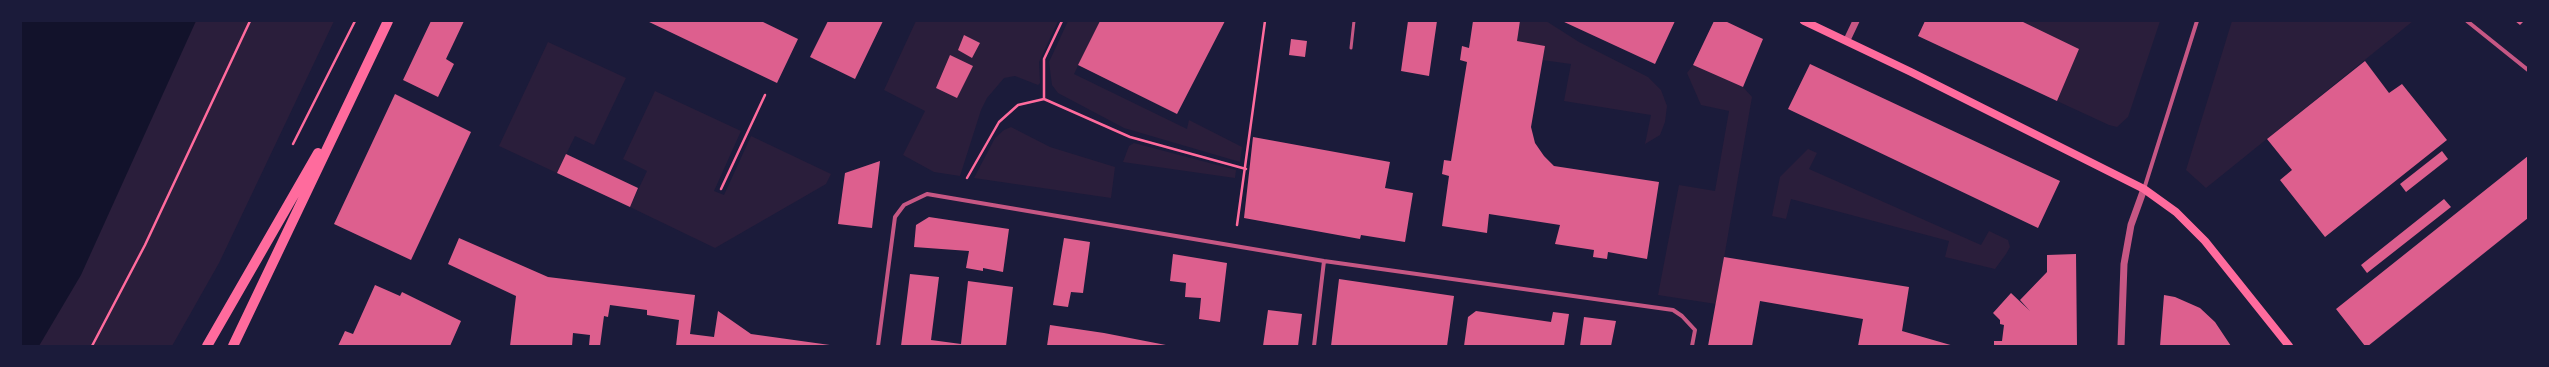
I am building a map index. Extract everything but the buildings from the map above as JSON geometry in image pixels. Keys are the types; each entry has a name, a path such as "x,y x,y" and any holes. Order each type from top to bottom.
{"main road":[{"path":"233,346 388,21"},
{"path":"1804,21 1847,40 2144,189 2176,212 2204,241 2289,346"},
{"path":"207,346 356,88"}],"street":[{"path":"1847,40 1856,21"},
{"path":"2121,346 2124,264 2132,225 2197,21"},
{"path":"2468,21 2528,70"},
{"path":"878,346 895,216 904,205 927,194 1324,260 1673,310 1682,316 1694,330 1692,346"},
{"path":"1314,346 1324,260"}],"lane":[{"path":"1351,48 1354,21"}],"path":[{"path":"92,346 145,245 250,21"},
{"path":"1044,99 1042,69 1044,59 1062,21"},
{"path":"1234,246 1246,169 1265,21"},
{"path":"721,189 765,95"},
{"path":"967,177 999,122 1018,105 1044,99 1130,137 1246,169"}],"shaded area":[{"path":"21,21 334,21 219,263 172,346 21,346"},
{"path":"21,21 196,21 81,275 39,346 21,346"},
{"path":"916,21 1058,21 1039,62 1040,83 1038,85 1015,76 1004,78 987,98 981,110 960,176 934,172 903,155 925,111 884,90"},
{"path":"1068,21 1100,21 1074,74 1187,129 1189,120 1242,147 1240,162 1124,128 1058,93 1052,85 1049,62"},
{"path":"1520,21 1546,21 1579,42 1648,77 1661,90 1667,106 1665,122 1660,135 1645,144 1651,115 1564,101 1571,64 1542,60 1545,46 1517,41"},
{"path":"2021,21 2160,21 2128,117 2117,127 2109,125 2057,101 2079,49"},
{"path":"2232,21 2413,21 2206,188 2186,170"},
{"path":"548,42 626,78 594,145 575,136 557,173 499,146"},
{"path":"1693,65 1743,87 1752,97 1716,304 1658,295 1679,185 1715,191 1729,111 1701,105 1687,73"},
{"path":"655,91 741,131 714,191 724,195 751,136 831,174 826,184 715,248 630,207 647,171 623,159"},
{"path":"1011,127 1050,147 1115,167 1111,198 974,178 995,138 1004,130"},
{"path":"1134,143 1236,170 1235,178 1123,162 1129,146"},
{"path":"1808,149 1817,153 1809,169 1981,245 1989,231 2008,240 2010,247 1995,269 1945,257 1949,241 1791,199 1786,219 1772,216 1780,177"}]}
